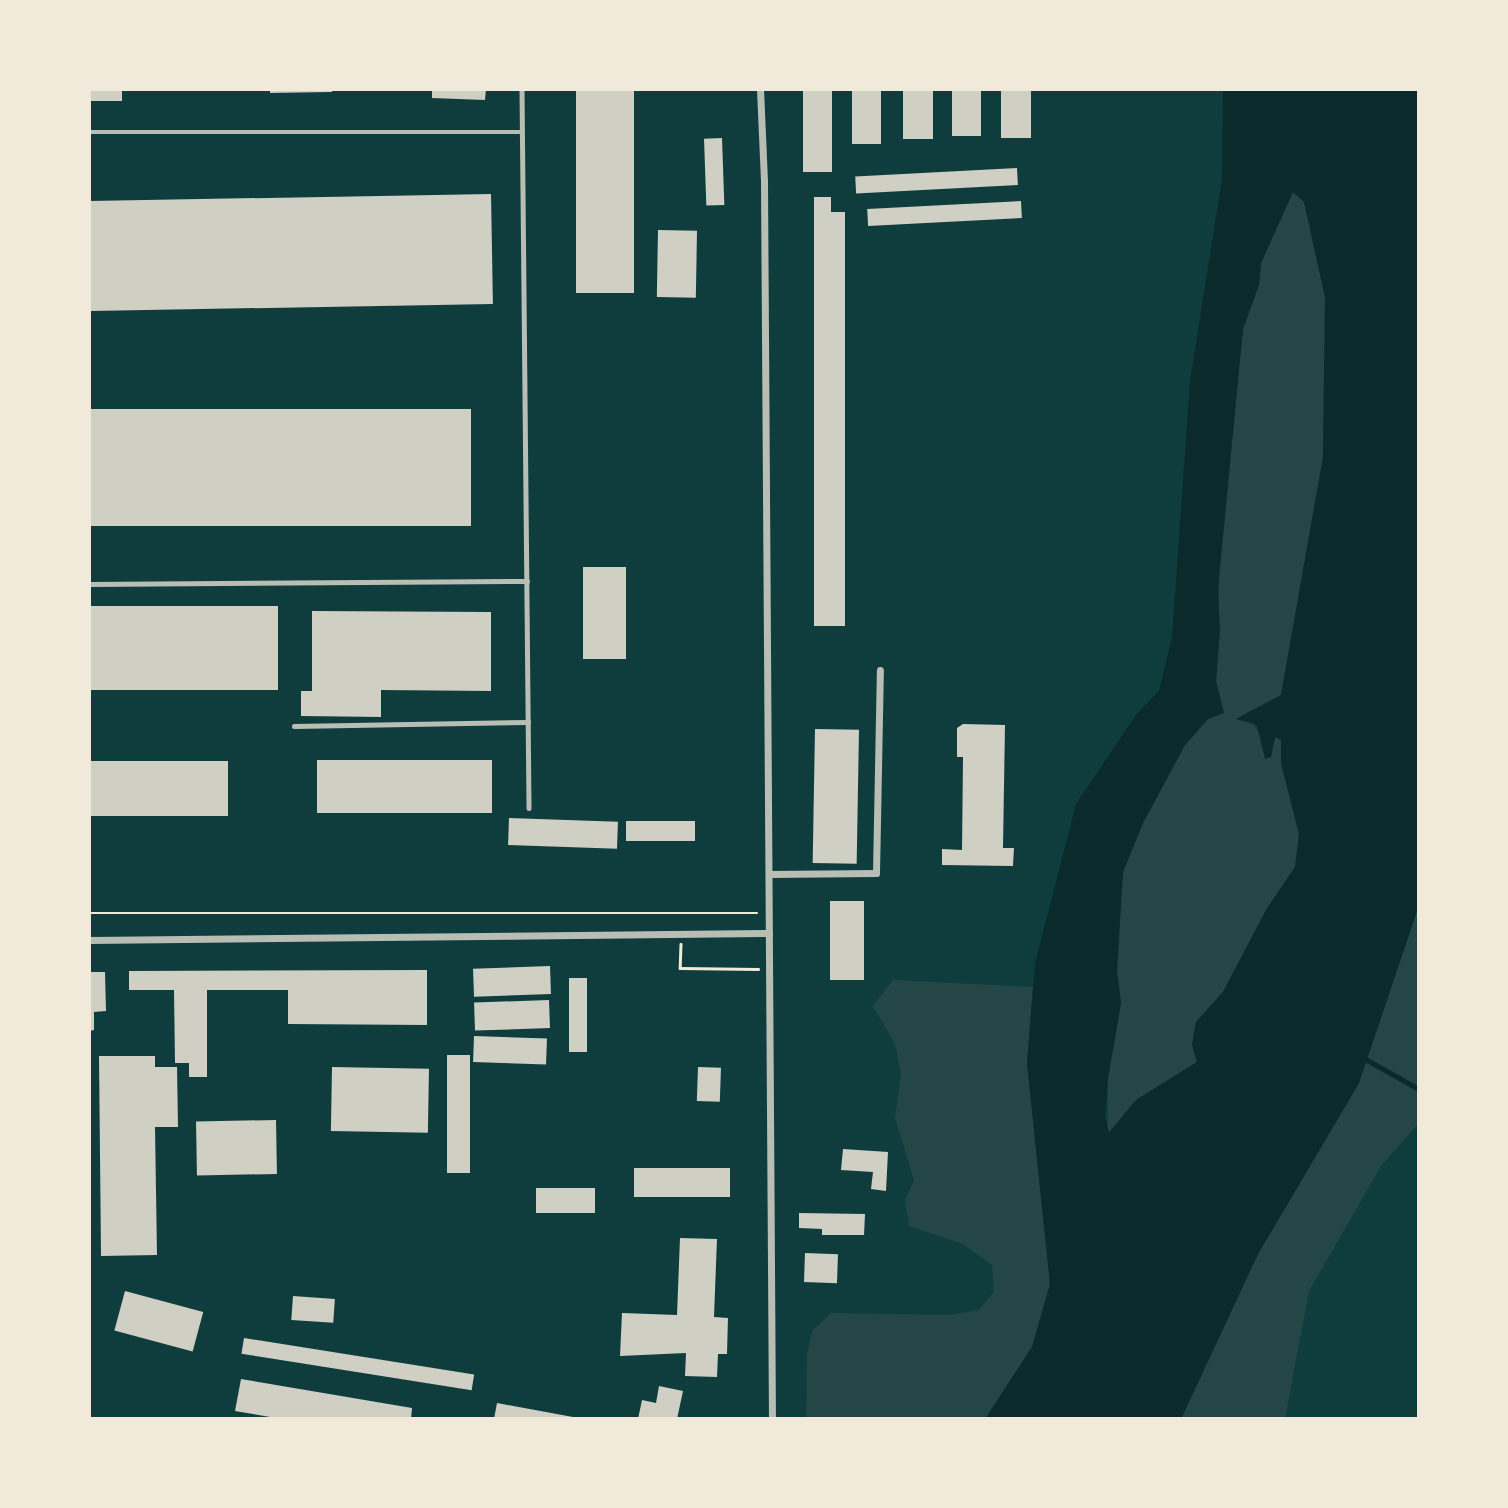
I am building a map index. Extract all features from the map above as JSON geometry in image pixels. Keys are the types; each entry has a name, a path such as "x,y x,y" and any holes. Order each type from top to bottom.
{"street":[{"path":"760,89 772,1419"},
{"path":"769,874 876,873 880,670"},
{"path":"89,940 769,933"}],"lane":[{"path":"522,89 529,808"},
{"path":"89,132 522,132"},
{"path":"89,584 527,581"},
{"path":"294,726 528,722"}],"path":[{"path":"89,913 757,913"},
{"path":"682,913 680,968 758,968 758,982"}],"shaded area":[{"path":"1223,89 1419,89 1419,905 1359,1083 1258,1254 1181,1419 985,1419 1032,1347 1050,1284 1027,1063 1035,963 1076,804 1136,715 1159,691 1172,637 1190,381 1222,179","holes":["1293,192 1304,202 1325,297 1323,457 1281,695 1236,719 1257,725 1265,759 1271,757 1275,737 1281,740 1281,763 1299,834 1295,867 1266,910 1223,992 1196,1022 1192,1045 1197,1062 1136,1100 1109,1133 1105,1117 1108,1078 1121,1003 1117,971 1123,872 1143,823 1185,745 1208,719 1224,713 1216,681 1220,631 1218,589 1243,329 1259,285 1261,263"]},
{"path":"1293,192 1304,202 1325,297 1323,457 1281,695 1274,703 1247,712 1271,757 1275,737 1281,740 1281,763 1299,834 1295,867 1266,910 1223,992 1196,1022 1192,1045 1197,1062 1136,1100 1108,1133 1108,1078 1121,1003 1117,971 1123,872 1143,823 1185,745 1220,705 1216,681 1220,549 1243,329 1259,285 1261,263"},
{"path":"1419,905 1419,1123 1381,1166 1309,1291 1285,1419 1181,1419 1258,1254 1359,1083"},
{"path":"893,980 1033,987 1027,1063 1050,1284 1032,1347 985,1419 806,1419 807,1353 813,1330 831,1313 949,1315 979,1310 994,1292 992,1265 963,1244 909,1226 905,1200 914,1180 895,1118 901,1073 895,1044 873,1006"}],"building":[{"path":"89,89 122,89 122,101 89,101"},
{"path":"270,89 332,89 332,92 270,93"},
{"path":"432,89 486,89 485,100 432,98"},
{"path":"576,89 634,89 634,293 576,293"},
{"path":"803,89 832,89 832,172 803,172"},
{"path":"852,89 881,89 881,144 852,144"},
{"path":"903,89 933,89 933,139 903,139"},
{"path":"952,89 981,89 981,136 952,136"},
{"path":"1001,89 1031,89 1031,138 1001,138"},
{"path":"722,138 724,205 706,206 704,139"},
{"path":"1017,168 1018,185 856,193 855,176"},
{"path":"491,194 493,304 91,311 89,201"},
{"path":"814,197 831,197 831,212 845,212 845,626 814,626"},
{"path":"1021,201 1022,218 868,226 867,209"},
{"path":"658,230 697,231 696,298 657,297"},
{"path":"89,409 471,409 471,526 89,526"},
{"path":"583,567 626,567 626,659 583,659"},
{"path":"89,606 278,606 278,690 89,690"},
{"path":"312,611 491,612 491,691 381,690 381,717 301,716 301,691 312,691"},
{"path":"963,724 1005,725 1003,848 1014,848 1013,866 942,865 942,849 962,850 963,757 957,757 957,728"},
{"path":"815,729 859,730 857,864 813,863"},
{"path":"317,760 492,760 492,813 317,813"},
{"path":"89,761 228,761 228,816 89,816"},
{"path":"509,818 618,822 617,849 508,845"},
{"path":"626,821 695,821 695,841 626,841"},
{"path":"830,901 864,901 864,980 830,980"},
{"path":"550,966 551,994 474,997 473,969"},
{"path":"427,970 427,1025 288,1024 288,990 207,990 207,1077 189,1077 189,1063 175,1063 174,990 129,990 129,971"},
{"path":"89,972 105,972 106,1011 94,1012 94,1030 89,1031"},
{"path":"569,978 587,978 587,1052 569,1052"},
{"path":"549,1000 550,1028 475,1031 474,1003"},
{"path":"474,1036 547,1039 546,1065 473,1062"},
{"path":"447,1055 470,1055 470,1173 447,1173"},
{"path":"99,1056 155,1056 155,1067 177,1067 178,1127 155,1127 157,1255 101,1256"},
{"path":"332,1067 429,1069 428,1133 331,1131"},
{"path":"698,1067 721,1068 720,1102 697,1101"},
{"path":"276,1120 277,1174 197,1175 196,1121"},
{"path":"843,1149 888,1152 886,1191 871,1189 873,1172 841,1170"},
{"path":"634,1168 730,1168 730,1197 634,1197"},
{"path":"536,1188 595,1188 595,1213 536,1213"},
{"path":"799,1213 865,1214 864,1235 822,1235 822,1229 799,1228"},
{"path":"680,1238 717,1239 714,1317 728,1318 727,1354 718,1354 717,1377 685,1376 686,1353 620,1356 622,1313 677,1315"},
{"path":"805,1253 838,1254 837,1283 804,1282"},
{"path":"125,1291 203,1312 193,1352 114,1331"},
{"path":"293,1296 335,1299 333,1323 291,1320"},
{"path":"244,1338 474,1374 472,1390 241,1354"},
{"path":"241,1379 412,1408 411,1419 282,1419 235,1411"},
{"path":"659,1386 683,1391 677,1419 638,1419 642,1400 656,1403"},
{"path":"497,1403 573,1417 573,1419 494,1419"}],"waterway":[{"path":"1362,1057 1419,1089"}]}
